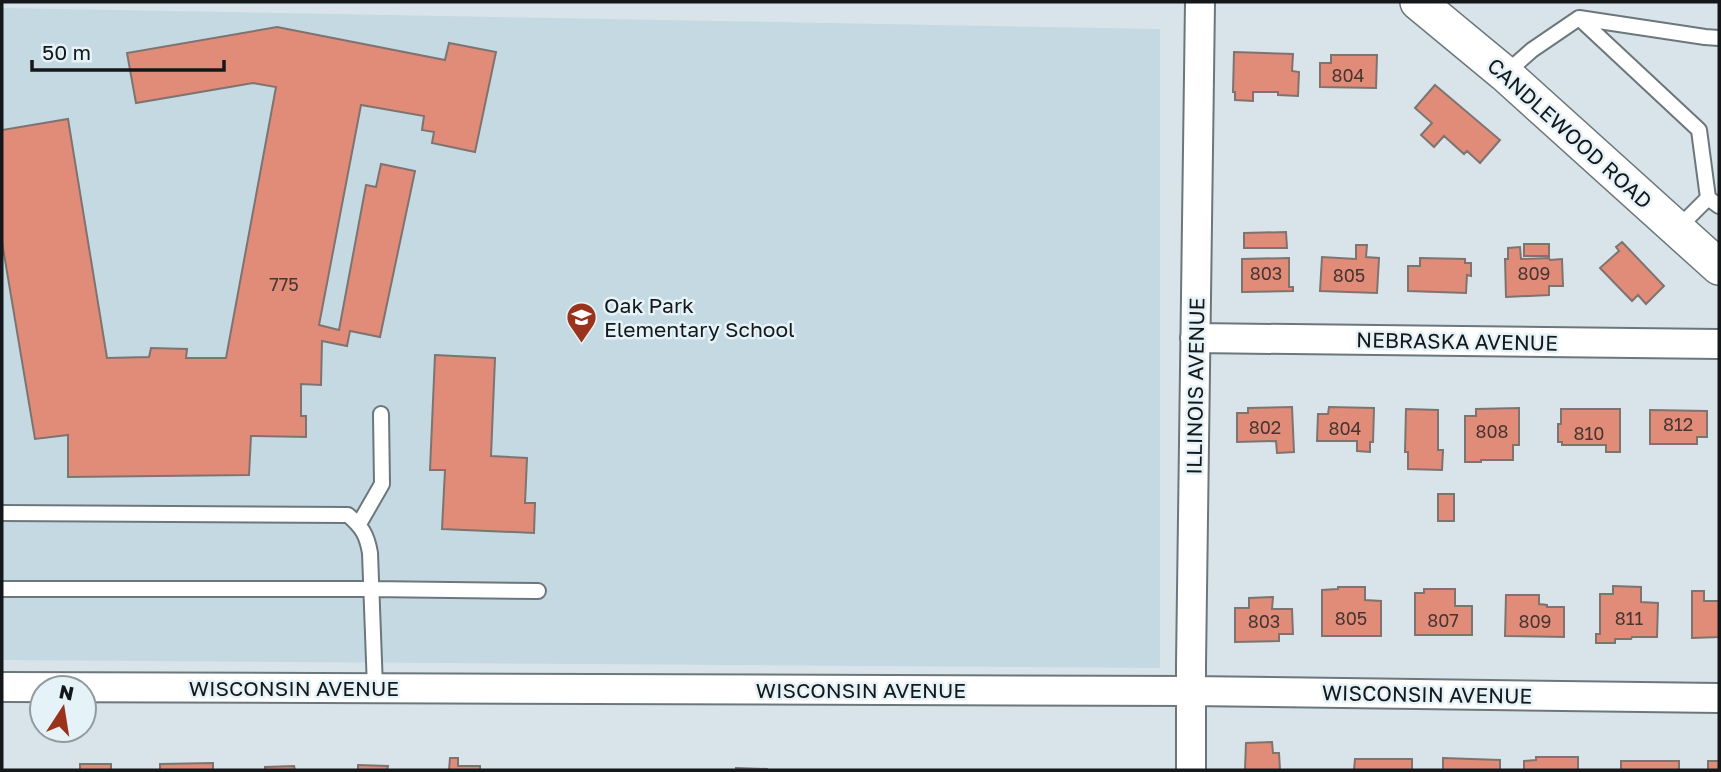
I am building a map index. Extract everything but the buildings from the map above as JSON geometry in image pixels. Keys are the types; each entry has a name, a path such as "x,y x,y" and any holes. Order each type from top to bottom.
{"street":[{"name":"ILLINOIS AVENUE","path":"1191,770 1200,2"},
{"name":"CANDLEWOOD ROAD","path":"1418,2 1505,74 1719,267"},
{"name":"NEBRASKA AVENUE","path":"1195,338 1719,344"},
{"name":"WISCONSIN AVENUE","path":"2,687 1191,691 1719,698"}],"lane":[{"path":"1579,18 1699,130 1714,202 1677,229"},
{"path":"1505,74 1532,50 1579,18 1719,38"},
{"path":"359,524 382,484 382,414"},
{"path":"2,513 348,515 359,524 368,539 375,688"},
{"path":"2,589 538,591"}],"shaded area":[{"name":"Oak Park Elementary School","path":"2,8 1160,29 1160,668 2,660"}],"place":[{"name":"Oak Park Elementary School","path":"581,344"}]}
